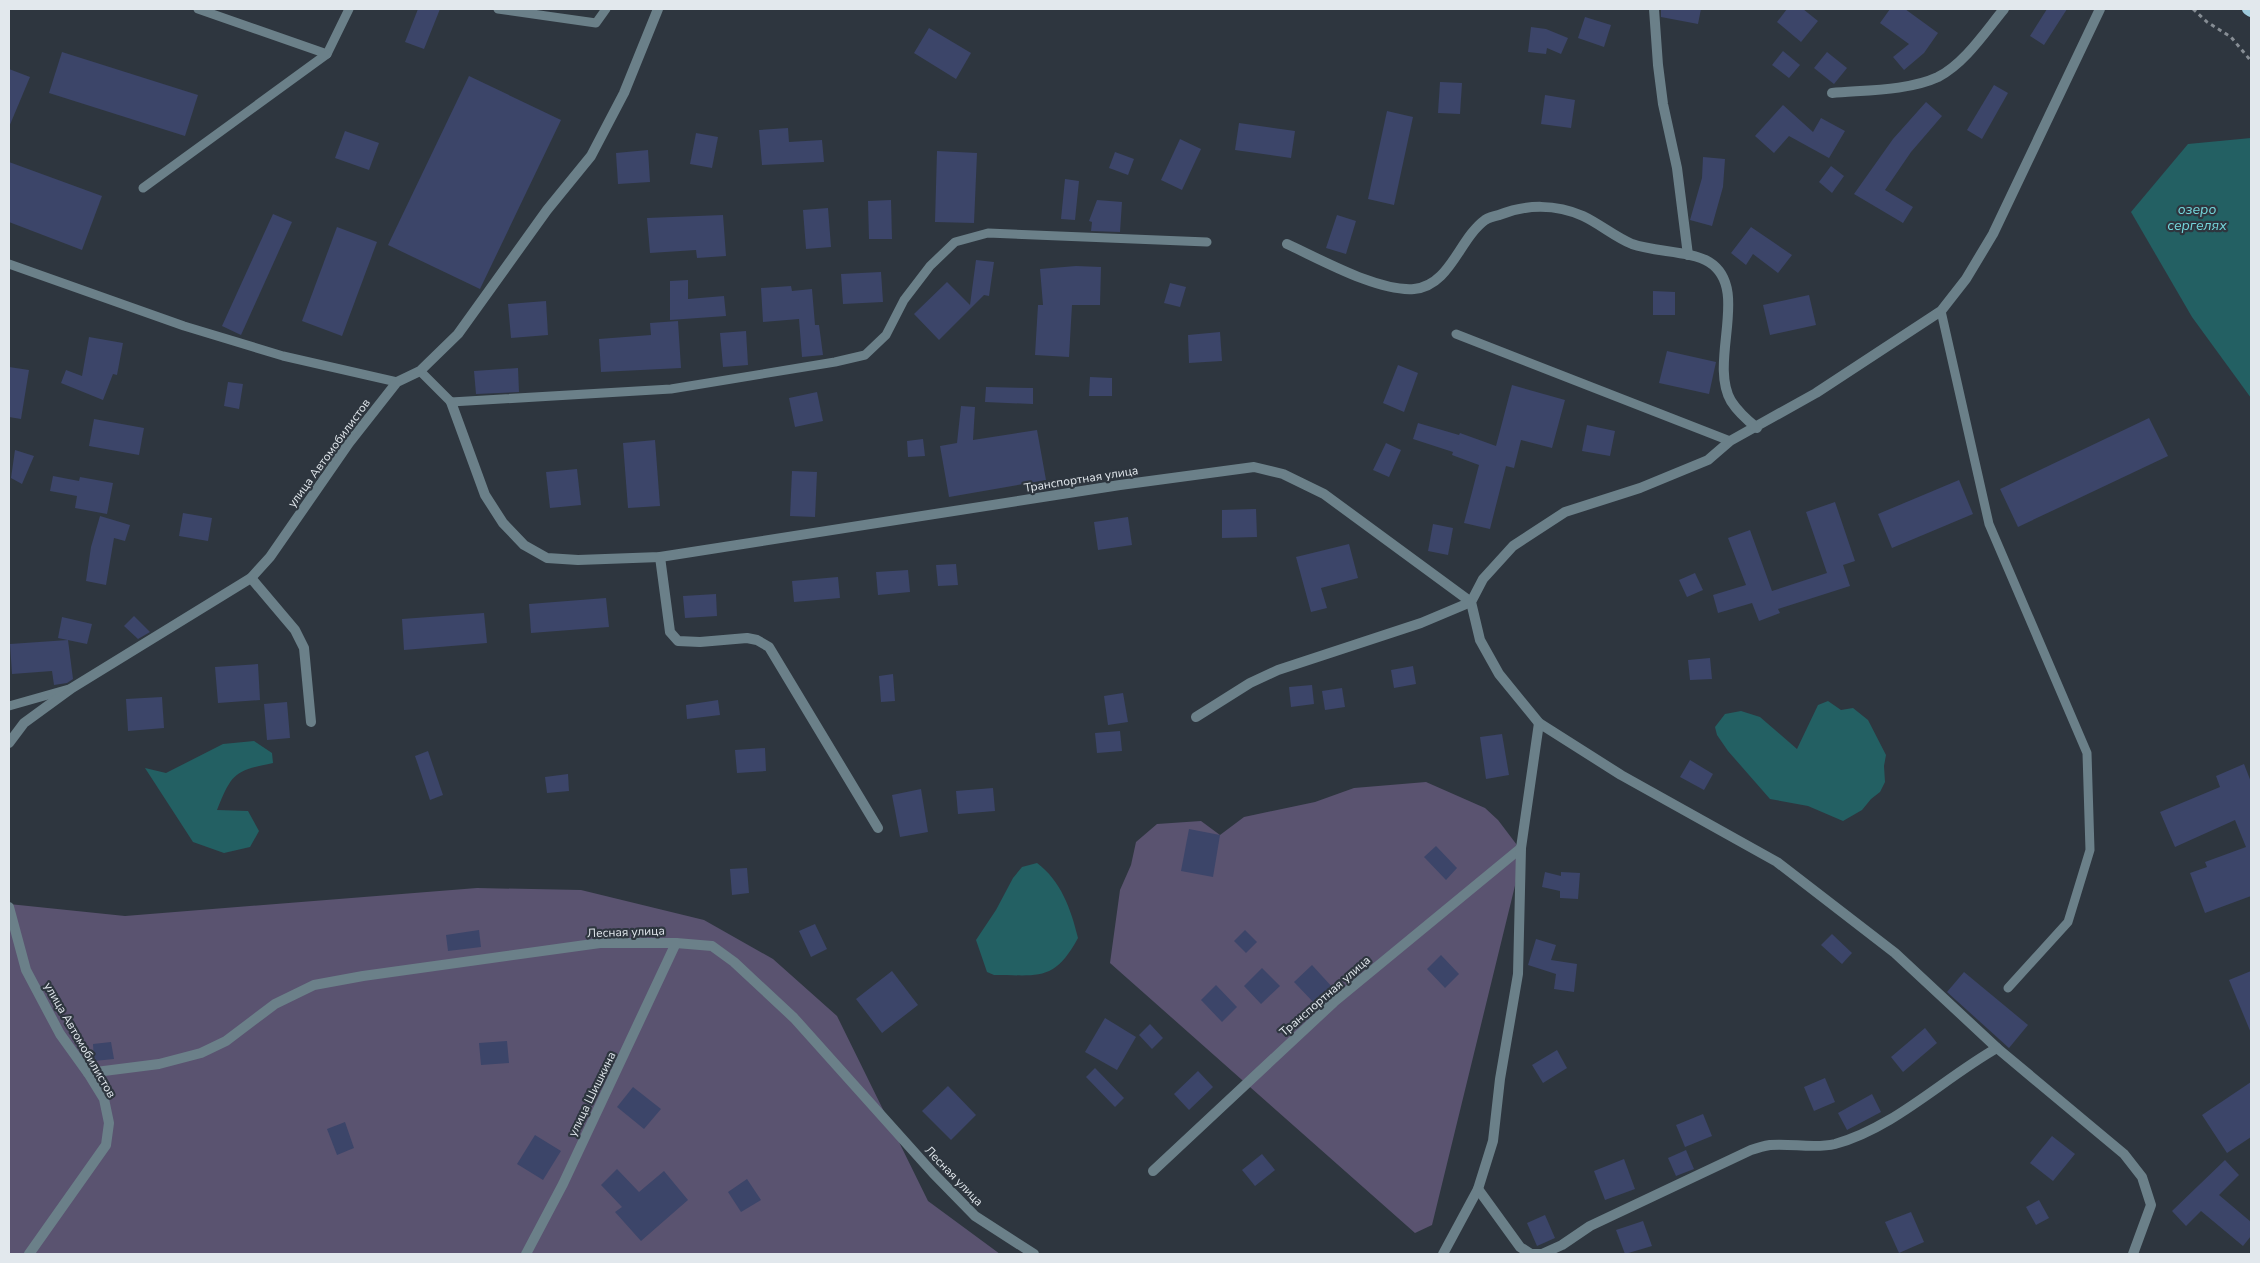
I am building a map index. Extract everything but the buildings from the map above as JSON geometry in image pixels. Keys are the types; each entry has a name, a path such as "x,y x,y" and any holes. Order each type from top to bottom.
{"street":[{"name":"улица Автомобилистов","path":"9,742 24,723 72,688 251,578 270,557 348,443 397,382 420,371 458,334 547,210 592,156 624,93 658,9"},
{"path":"1654,9 1659,75 1677,168 1688,255"},
{"path":"1832,93 1913,85 1938,76 1961,60 2004,9"},
{"path":"1196,717 1250,683 1278,670 1421,623 1471,602 1483,579 1513,546 1565,512 1640,488 1708,460 1730,441 1757,428 1816,393 1941,311 1966,279 1993,234 2100,9"},
{"path":"1287,244 1377,283 1398,289 1415,289 1431,284 1442,275 1485,220 1530,206 1552,207 1582,216 1631,244 1658,251 1688,255 1708,261 1722,273 1728,289 1724,352 1726,381 1730,399 1742,415 1757,428"},
{"name":"Транспортная улица","path":"451,402 485,495 503,523 524,546 547,558 578,560 660,557 1120,485 1254,467 1283,474 1324,494 1471,602"},
{"path":"660,557 670,632 678,641 700,642 746,638 757,640 769,647 878,828"},
{"path":"251,578 295,630 304,648 312,722"},
{"path":"1471,602 1480,640 1499,674 1539,723 1621,776 1777,862 1895,953 1997,1048 2124,1154 2142,1176 2151,1205 2133,1254"},
{"path":"1443,1254 1478,1189 1493,1141 1500,1079 1518,974 1522,848 1539,723"},
{"name":"Транспортная улица","path":"1153,1171 1334,1002 1522,848"},
{"name":"улица Автомобилистов","path":"9,907 26,970 60,1034 104,1099 110,1123 106,1145 29,1254"},
{"name":"Лесная улица","path":"88,1073 159,1064 202,1053 226,1041 275,1004 314,985 363,976 600,943 676,943 712,946 734,962 794,1018 933,1173 975,1216 1034,1254"},
{"name":"улица Шишкина","path":"526,1254 563,1184 676,943"},
{"path":"1478,1189 1520,1247 1531,1254 1542,1254 1590,1226 1751,1150 1770,1145 1834,1144 1861,1134 1898,1114 1969,1064 1997,1048"}],"lane":[{"path":"198,9 327,54"},
{"path":"143,188 327,54 349,9"},
{"path":"498,9 596,23 606,9"},
{"path":"420,371 451,402 671,389 835,362 864,355 886,335 904,300 930,266 955,242 988,234 1208,242"},
{"path":"9,264 184,326 283,356 397,382"},
{"path":"1941,311 1989,524 2087,753 2090,850 2068,922 2008,988"},
{"path":"1456,334 1730,441"},
{"path":"9,706 72,688"}],"path":[{"path":"2193,9 2207,22 2231,37 2251,61"}],"shaded area":[{"path":"1426,782 1485,808 1498,820 1523,853 1432,1225 1415,1233 1110,963 1120,890 1131,865 1136,842 1157,824 1201,821 1220,835 1244,817 1315,802 1354,788"},
{"path":"477,888 581,890 704,920 773,959 837,1016 928,1201 1000,1254 9,1254 9,904 125,916"}],"water":[{"name":"озеро сергелях","path":"2251,138 2251,398 2192,317 2131,212 2188,144"},
{"path":"1828,701 1841,710 1853,708 1868,720 1886,755 1884,766 1885,782 1880,792 1862,810 1843,821 1808,806 1770,799 1728,751 1717,735 1715,727 1725,714 1741,711 1760,717 1797,749 1818,705"},
{"path":"254,741 272,753 273,763 250,769 236,776 227,788 217,810 248,811 259,831 250,847 224,853 193,842 145,768 166,773 223,744"},
{"path":"1037,863 1053,878 1064,896 1078,938 1061,962 1053,969 1044,973 1034,975 994,975 987,972 976,940 996,910 1013,878 1022,867"}]}
